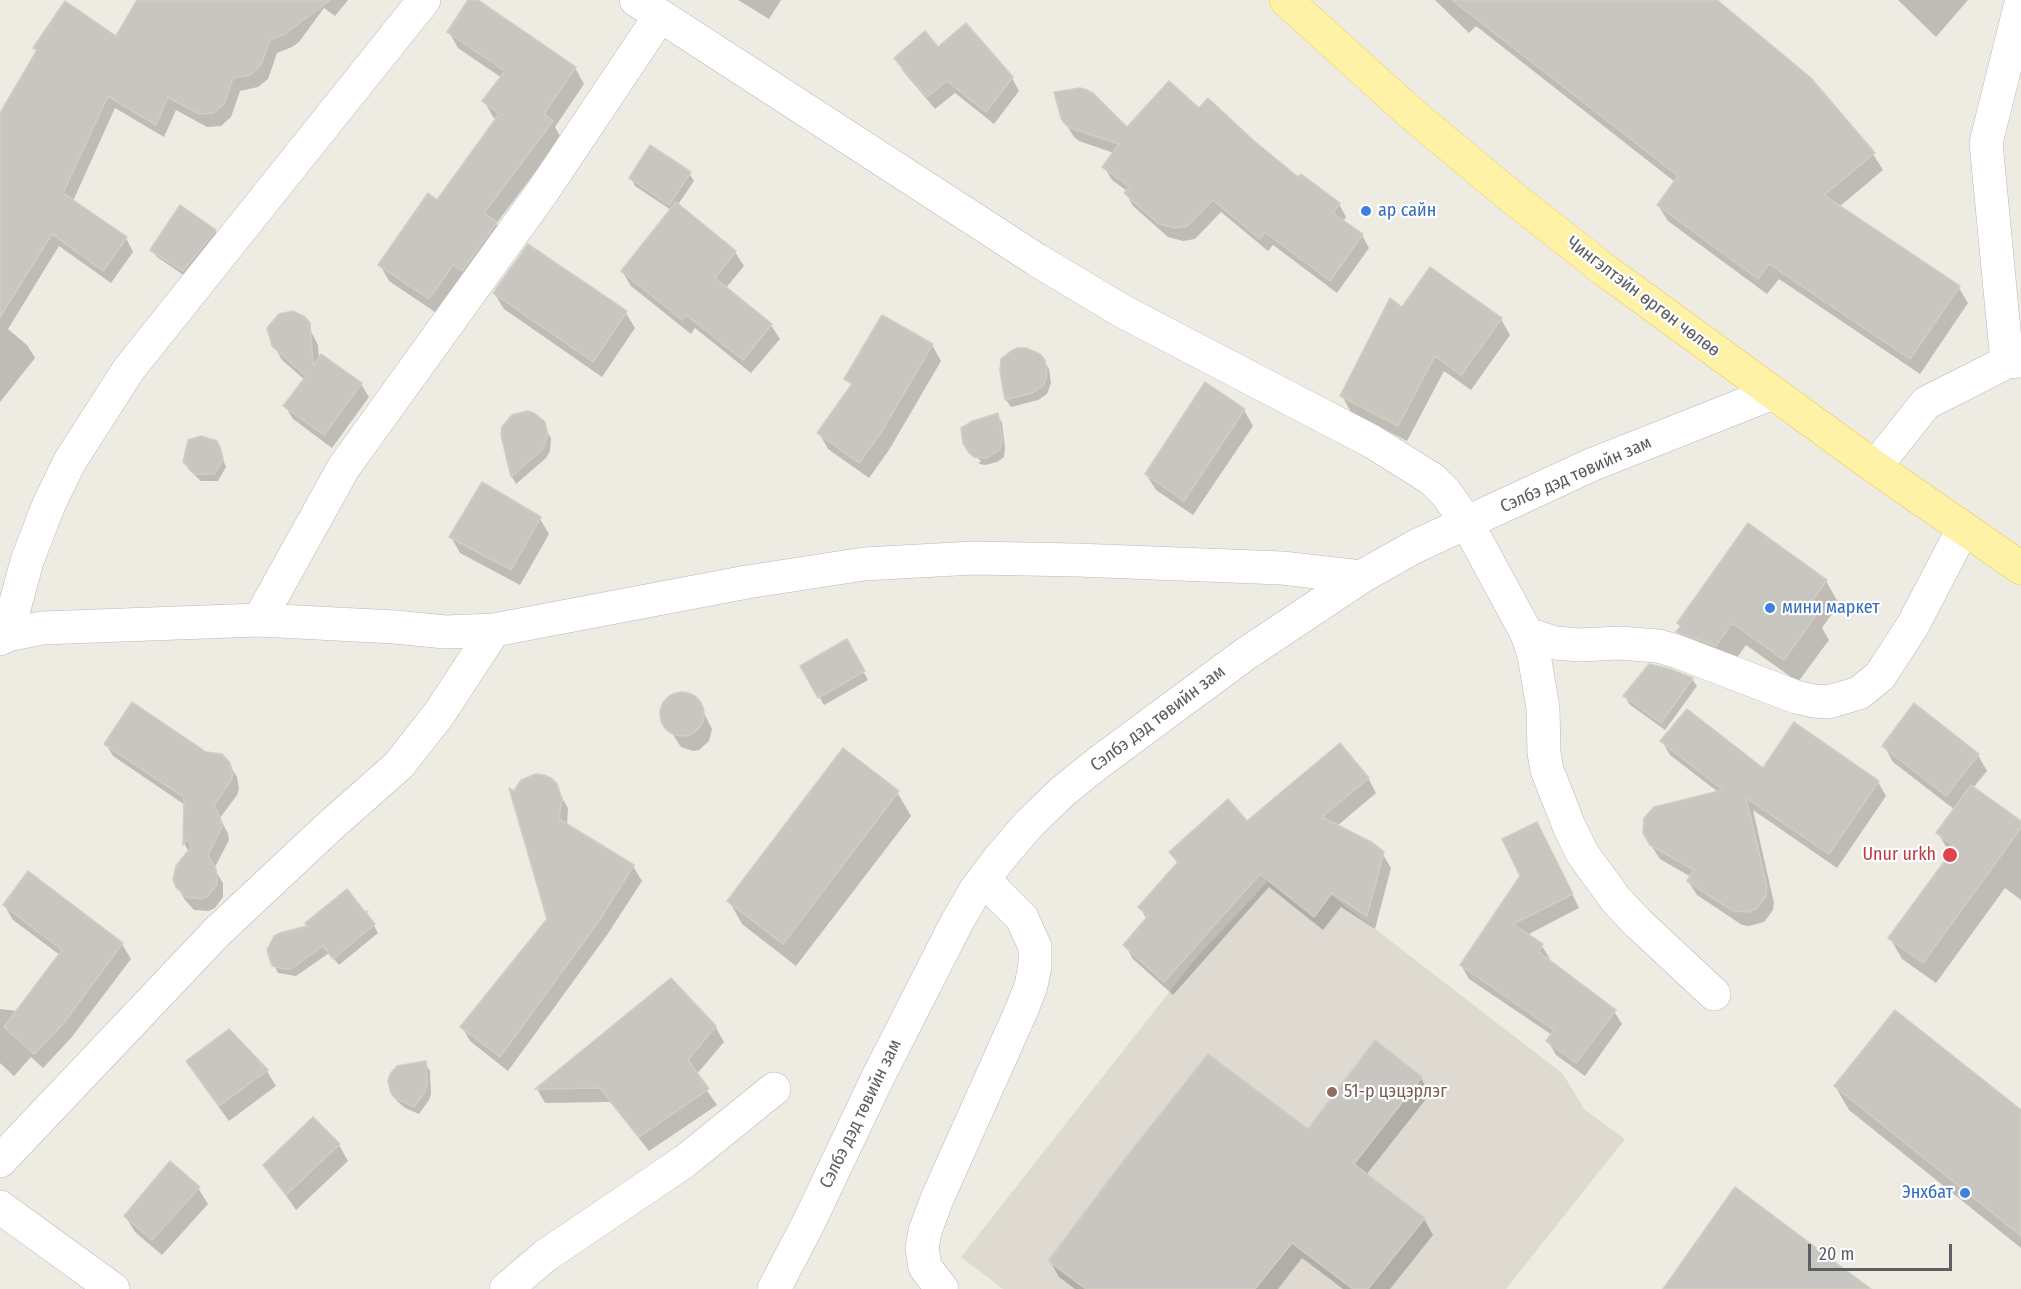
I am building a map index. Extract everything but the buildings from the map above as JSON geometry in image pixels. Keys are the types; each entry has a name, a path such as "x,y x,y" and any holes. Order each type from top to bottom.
{"main road":[{"name":"Чингэлтэйн өргөн чөлөө","path":"1286,0 1412,114 1606,271 1875,467 2021,568"}],"street":[{"path":"3,637 27,561 69,461 129,369 424,0"},
{"path":"1875,467 1926,403 2014,361 1986,143 2021,3"},
{"path":"259,620 344,467 543,191 648,8 1037,260 1122,311 1371,441 1432,479 1467,523 1527,634 1534,655 1543,708 1544,753 1547,770 1582,853 1617,901 1714,994"},
{"name":"Сэлбэ дэд төвийн зам","path":"774,1289 942,948 984,880 1029,824 1062,792 1244,655 1361,577 1414,548 1591,465 1773,393"},
{"path":"1527,634 1555,643 1580,645 1628,643 1658,646 1796,697 1828,702 1859,693 1880,676 1913,625 1963,529"},
{"path":"3,637 42,628 259,620 373,625 445,632 494,630 747,582 864,564 974,558 1282,568 1361,577"},
{"path":"0,1161 217,932 399,765 439,714 494,630"},
{"path":"942,1289 925,1267 922,1248 925,1232 1022,1009 1031,986 1035,965 1035,947 1022,918 984,880"},
{"path":"506,1289 545,1256 685,1161 774,1089"},
{"path":"0,1207 113,1289"}],"shaded area":[{"name":"51-р цэцэрлэг","path":"1287,861 1563,1074 1584,1109 1625,1139 1506,1289 1003,1289 961,1257 1196,958"}],"place":[{"name":"ар сайн","path":"1366,211"},
{"name":"мини маркет","path":"1770,608"},
{"name":"Unur urkh","path":"1950,855"},
{"name":"51-р цэцэрлэг","path":"1332,1092"},
{"name":"Энхбат","path":"1965,1193"}]}
